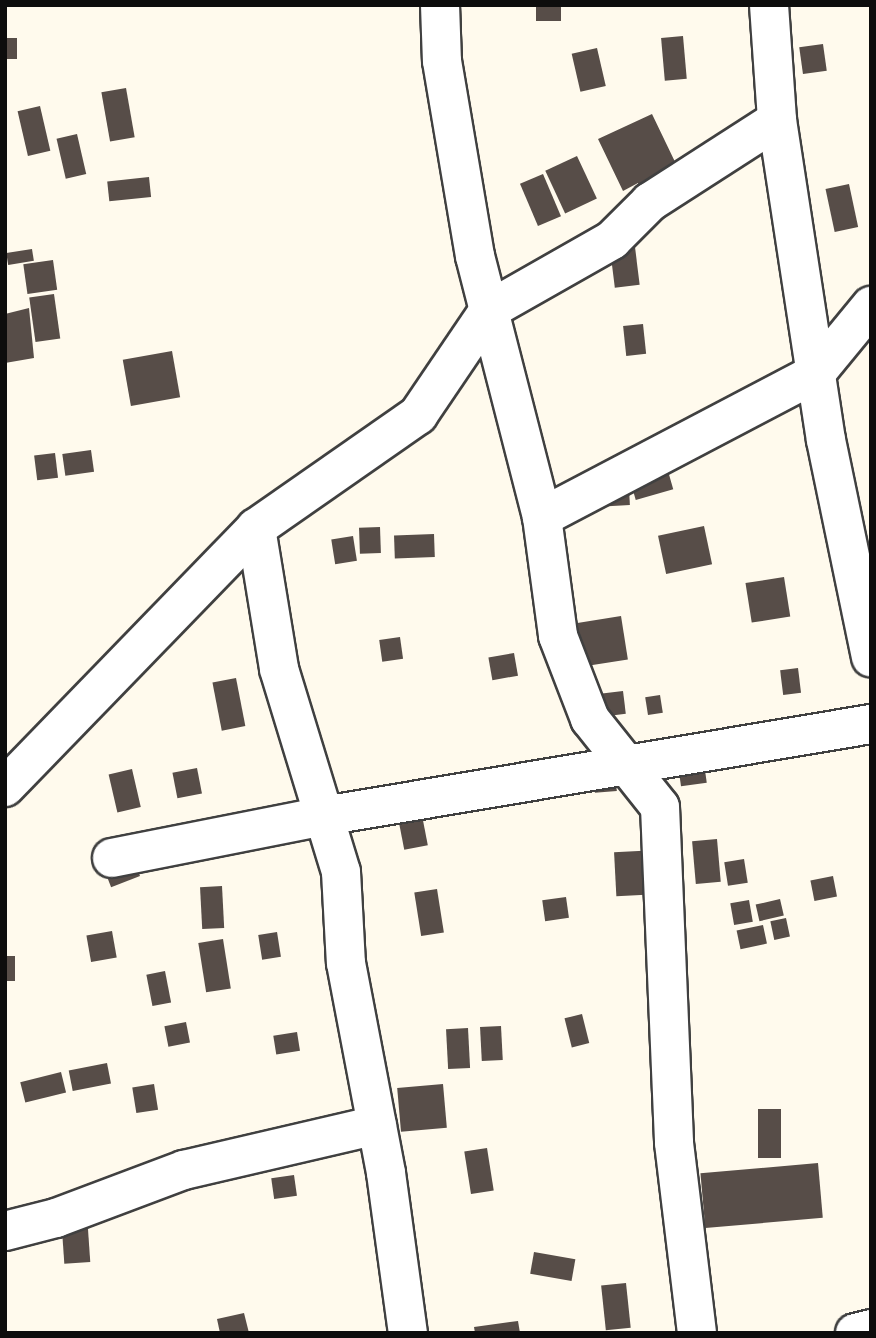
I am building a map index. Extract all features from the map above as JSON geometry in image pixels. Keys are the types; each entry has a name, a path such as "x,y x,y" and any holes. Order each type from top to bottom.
{"street":[{"path":"440,5 442,61 475,256 542,517 558,636 590,719 660,807 674,1143 696,1333"},
{"path":"769,5 777,120 816,373 871,657"},
{"path":"5,787 256,528 418,415 489,310 612,240 650,202 777,120"},
{"path":"542,517 816,373 871,306"},
{"path":"256,528 279,668 341,872 346,963 377,1125 408,1333"},
{"path":"112,858 324,816 871,724"},
{"path":"5,1231 56,1218 184,1170 377,1125"},
{"path":"855,1333 871,1329"}],"building":[{"path":"536,5 561,5 561,21 536,21"},
{"path":"683,36 687,79 665,81 661,38"},
{"path":"5,38 17,38 17,59 5,59"},
{"path":"823,44 827,71 803,74 799,47"},
{"path":"597,48 606,86 580,92 572,54"},
{"path":"126,88 135,137 110,142 101,92"},
{"path":"40,106 50,151 28,156 18,111"},
{"path":"652,114 677,166 655,176 662,190 644,199 638,183 623,191 598,139"},
{"path":"77,134 86,174 66,179 57,139"},
{"path":"577,156 597,199 565,213 545,171"},
{"path":"543,174 561,216 538,226 520,184"},
{"path":"149,177 151,197 109,201 107,181"},
{"path":"849,184 858,227 835,232 826,189"},
{"path":"635,247 640,285 615,288 610,250"},
{"path":"32,249 34,261 8,265 6,253"},
{"path":"53,260 57,290 27,294 23,264"},
{"path":"54,294 60,339 36,342 29,297"},
{"path":"29,308 34,358 5,363 5,314"},
{"path":"643,324 646,354 626,356 623,326"},
{"path":"172,351 180,397 131,406 123,360"},
{"path":"91,450 94,472 65,476 62,454"},
{"path":"55,453 58,478 37,480 34,456"},
{"path":"668,471 673,489 636,500 631,482"},
{"path":"629,488 630,505 608,506 607,489"},
{"path":"704,526 712,564 666,574 658,536"},
{"path":"380,527 381,553 360,554 359,528"},
{"path":"434,534 435,557 395,558 394,535"},
{"path":"353,536 357,561 335,564 331,539"},
{"path":"784,577 790,617 752,623 745,583"},
{"path":"621,616 628,659 577,668 570,624"},
{"path":"400,637 403,659 382,662 379,640"},
{"path":"514,653 518,676 492,680 488,658"},
{"path":"798,668 801,693 783,695 780,670"},
{"path":"236,678 245,726 222,731 212,683"},
{"path":"623,691 626,714 586,719 583,696"},
{"path":"660,695 663,713 648,715 645,697"},
{"path":"703,756 707,783 681,786 677,760"},
{"path":"197,768 202,794 177,798 172,773"},
{"path":"132,769 141,807 117,812 109,774"},
{"path":"615,770 617,791 595,793 593,772"},
{"path":"420,805 428,845 404,850 396,810"},
{"path":"717,839 721,882 696,884 692,841"},
{"path":"658,850 660,894 616,896 614,852"},
{"path":"744,859 748,883 728,886 724,862"},
{"path":"135,863 140,876 111,887 106,874"},
{"path":"833,876 837,897 814,901 810,880"},
{"path":"222,886 224,928 202,929 200,887"},
{"path":"437,889 444,932 421,936 414,893"},
{"path":"566,897 569,918 545,921 542,900"},
{"path":"780,899 784,916 759,921 756,905"},
{"path":"749,900 753,922 734,925 730,903"},
{"path":"786,918 790,937 774,940 770,921"},
{"path":"763,925 767,944 741,949 737,931"},
{"path":"112,931 117,958 91,962 86,936"},
{"path":"277,932 281,957 262,960 258,935"},
{"path":"223,939 231,988 206,992 198,943"},
{"path":"5,956 15,956 15,981 5,981"},
{"path":"165,971 171,1002 152,1006 146,975"},
{"path":"582,1014 589,1043 572,1047 565,1018"},
{"path":"186,1022 190,1043 168,1047 164,1026"},
{"path":"501,1026 503,1060 482,1061 480,1027"},
{"path":"468,1028 470,1068 448,1069 446,1029"},
{"path":"297,1032 300,1051 276,1055 273,1036"},
{"path":"107,1063 111,1084 73,1091 69,1070"},
{"path":"61,1072 66,1092 25,1103 20,1082"},
{"path":"154,1084 158,1110 136,1113 132,1087"},
{"path":"443,1084 447,1128 401,1132 397,1088"},
{"path":"758,1109 781,1109 781,1158 758,1158"},
{"path":"487,1148 494,1190 471,1194 464,1152"},
{"path":"818,1163 823,1218 705,1228 700,1173"},
{"path":"294,1175 297,1196 274,1199 271,1178"},
{"path":"87,1215 90,1262 64,1264 61,1217"},
{"path":"534,1252 575,1259 572,1281 530,1274"},
{"path":"626,1283 631,1328 606,1330 601,1286"},
{"path":"244,1313 249,1333 220,1333 217,1319"},
{"path":"518,1321 520,1333 475,1333 474,1327"}]}
